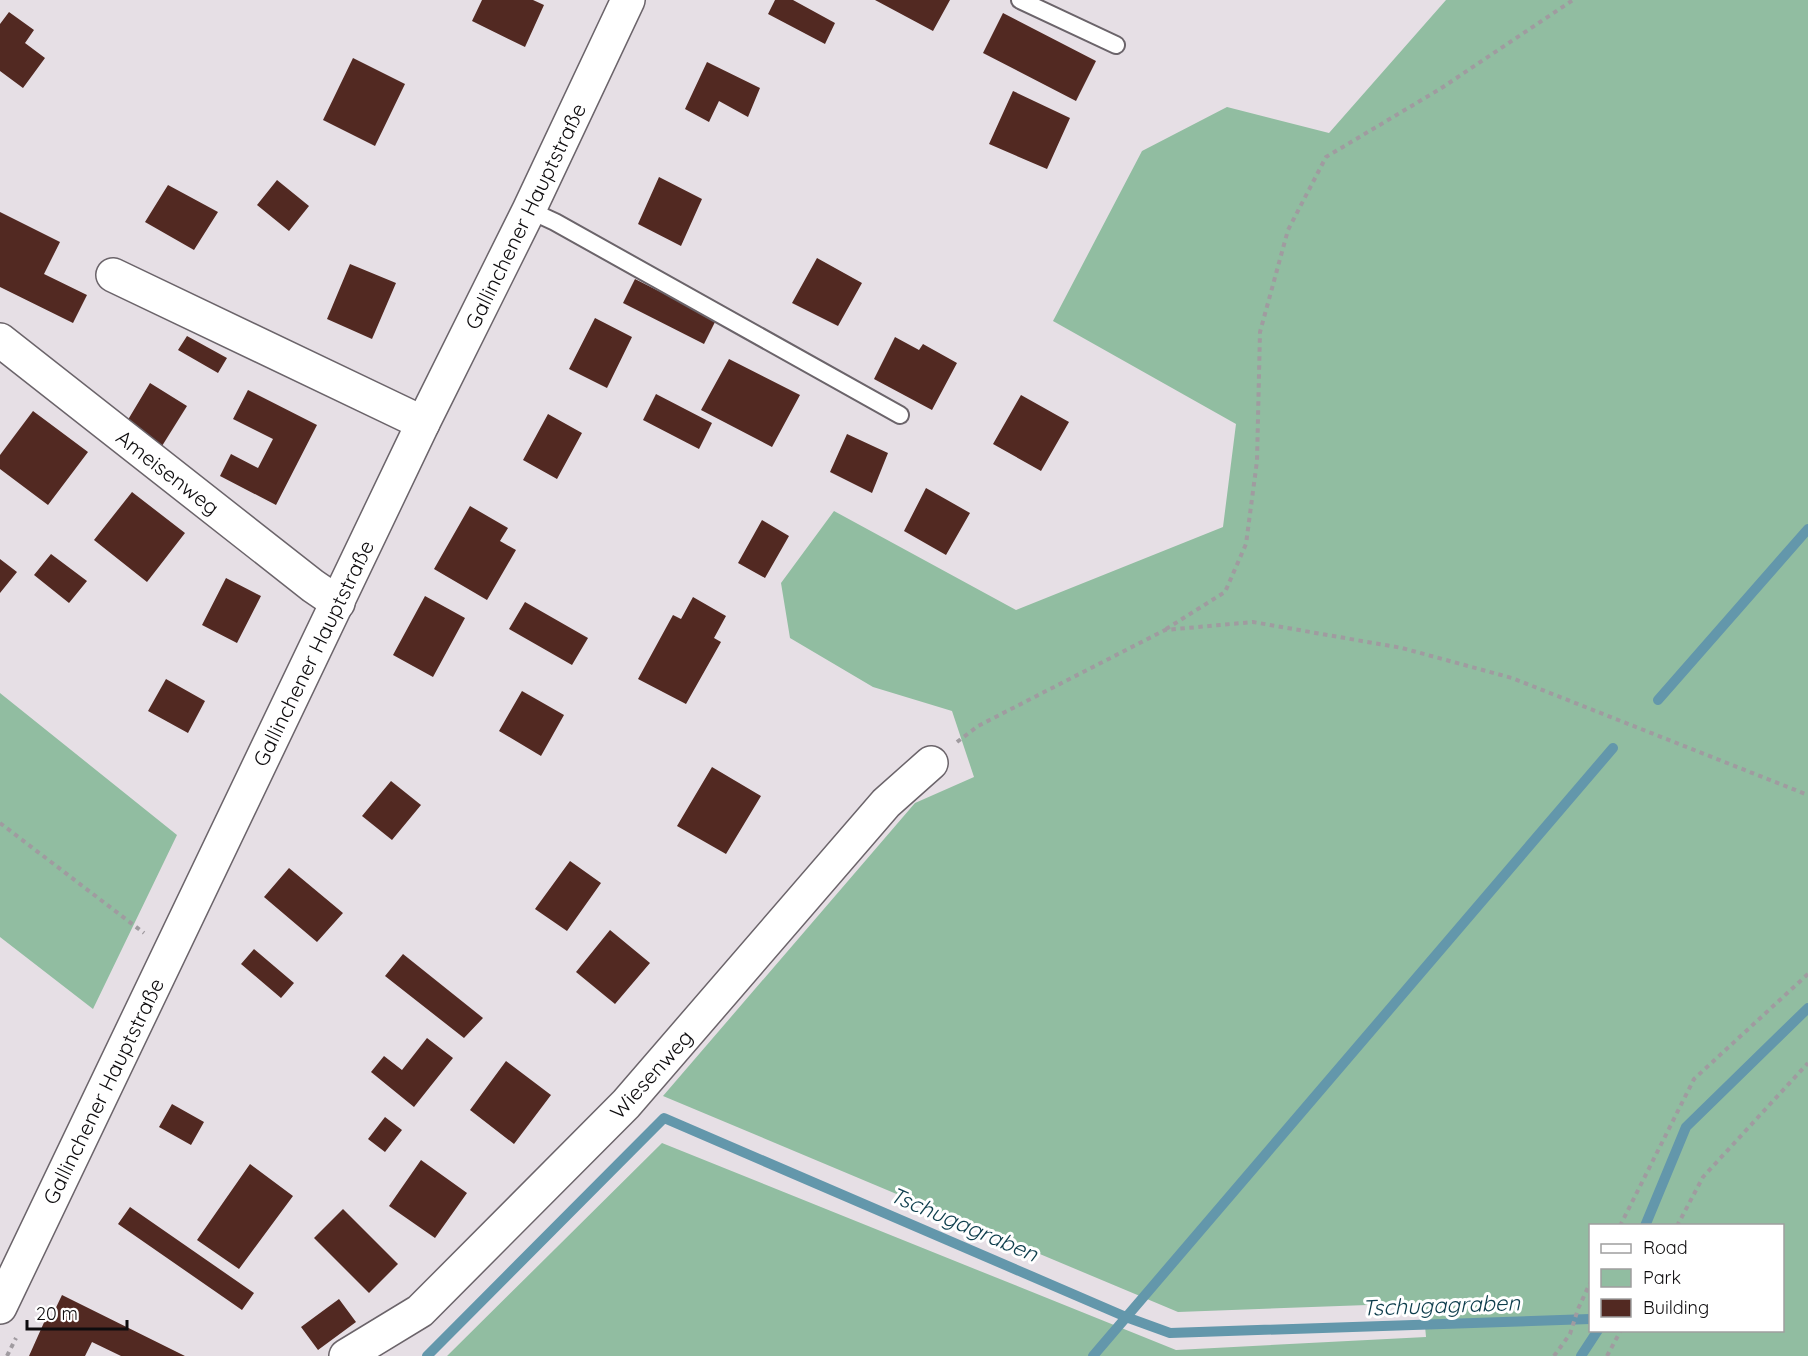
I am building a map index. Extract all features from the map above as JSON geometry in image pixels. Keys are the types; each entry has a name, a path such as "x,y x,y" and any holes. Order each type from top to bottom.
{"street":[{"name":"Gallinchener Hauptstraße","path":"0,1307 628,0"},
{"path":"113,275 423,423"},
{"name":"Ameisenweg","path":"0,340 313,586 338,603"},
{"name":"Wiesenweg","path":"346,1356 420,1311 618,1112 886,803 931,763"}],"lane":[{"path":"1020,0 1116,45"},
{"path":"529,210 555,222 900,415"}],"path":[{"path":"931,763 978,726 1165,630 1225,592 1246,544 1257,460 1260,332 1288,230 1326,157 1440,89 1573,0"},
{"path":"1165,630 1253,621 1402,648 1512,678 1808,795"},
{"path":"0,824 147,935"},
{"path":"1621,1224 1694,1079 1808,974"},
{"path":"1678,1224 1704,1177 1808,1063"},
{"path":"1554,1356 1570,1334 1589,1285"},
{"path":"1607,1356 1620,1332"}],"green space":[{"path":"1446,0 1808,0 1808,1356 447,1356 662,1143 1176,1350 1426,1337 1423,1303 1178,1312 663,1096 915,803 974,777 952,711 873,687 790,638 781,583 834,511 1016,610 1223,527 1236,424 1053,321 1142,151 1227,107 1329,133"},
{"path":"0,693 177,835 93,1009 0,937"}],"building":[{"path":"482,0 533,0 544,5 525,47 472,21"},
{"path":"775,0 793,0 835,23 825,44 768,14"},
{"path":"875,0 950,0 933,31"},
{"path":"9,12 34,30 25,43 45,58 23,88 0,71 0,24"},
{"path":"1003,13 1096,61 1076,101 983,53"},
{"path":"353,58 405,84 375,146 323,120"},
{"path":"707,62 760,88 748,117 719,101 709,122 685,109"},
{"path":"1013,91 1070,118 1047,169 989,144"},
{"path":"659,177 702,199 681,246 638,224"},
{"path":"277,180 309,206 289,231 257,205"},
{"path":"168,185 218,212 194,250 145,222"},
{"path":"0,212 60,242 44,274 87,295 73,323 0,287"},
{"path":"817,258 862,283 838,326 792,303"},
{"path":"350,264 396,283 372,339 327,319"},
{"path":"635,279 716,320 704,344 623,303"},
{"path":"595,318 632,337 607,388 569,369"},
{"path":"187,336 227,358 218,373 178,350"},
{"path":"895,337 919,350 923,344 957,363 932,410 874,379"},
{"path":"729,359 800,395 772,447 701,410"},
{"path":"150,383 187,406 162,446 126,423"},
{"path":"248,390 317,425 276,505 220,476 231,454 258,468 273,439 233,419"},
{"path":"656,394 712,423 699,449 643,420"},
{"path":"1021,395 1069,422 1041,471 993,444"},
{"path":"33,411 88,452 48,505 0,469 0,455"},
{"path":"548,414 582,433 557,479 523,460"},
{"path":"847,434 888,453 872,493 830,472"},
{"path":"926,488 970,513 946,555 904,531"},
{"path":"132,492 185,533 147,582 94,540"},
{"path":"470,506 508,528 500,541 516,550 487,600 434,569"},
{"path":"762,520 789,536 765,578 738,563"},
{"path":"51,554 87,581 69,603 34,575"},
{"path":"0,559 17,572 0,593"},
{"path":"226,578 261,596 237,643 202,625"},
{"path":"425,596 465,618 433,677 393,655"},
{"path":"693,597 726,616 714,638 721,642 686,704 638,679 673,615 681,619"},
{"path":"525,602 588,638 572,665 509,629"},
{"path":"166,679 205,701 188,733 148,711"},
{"path":"522,691 564,715 541,756 499,731"},
{"path":"712,767 761,796 726,854 677,826"},
{"path":"391,781 421,805 392,840 362,816"},
{"path":"570,861 601,883 567,931 535,909"},
{"path":"289,868 343,913 317,942 264,897"},
{"path":"610,930 650,963 615,1004 576,972"},
{"path":"254,949 294,983 281,998 241,964"},
{"path":"403,954 483,1018 464,1038 385,976"},
{"path":"427,1038 453,1058 414,1107 371,1072 384,1056 402,1070"},
{"path":"506,1061 551,1095 514,1144 470,1110"},
{"path":"172,1104 204,1122 191,1145 159,1127"},
{"path":"385,1117 402,1130 385,1152 368,1139"},
{"path":"421,1160 467,1193 435,1238 389,1206"},
{"path":"250,1164 293,1196 239,1269 197,1240"},
{"path":"130,1207 254,1293 242,1310 118,1224"},
{"path":"343,1209 398,1264 369,1293 314,1238"},
{"path":"62,1295 185,1356 121,1356 92,1342 85,1356 29,1356 46,1318 50,1320"},
{"path":"339,1299 356,1322 318,1350 301,1327"}],"waterway":[{"path":"1658,700 1808,529"},
{"path":"1093,1356 1613,748"},
{"name":"Tschugagraben","path":"1646,1224 1686,1127 1808,1008"},
{"name":"Tschugagraben","path":"427,1356 664,1118 1126,1317 1170,1333 1589,1319"},
{"path":"1581,1356 1597,1332"}]}
